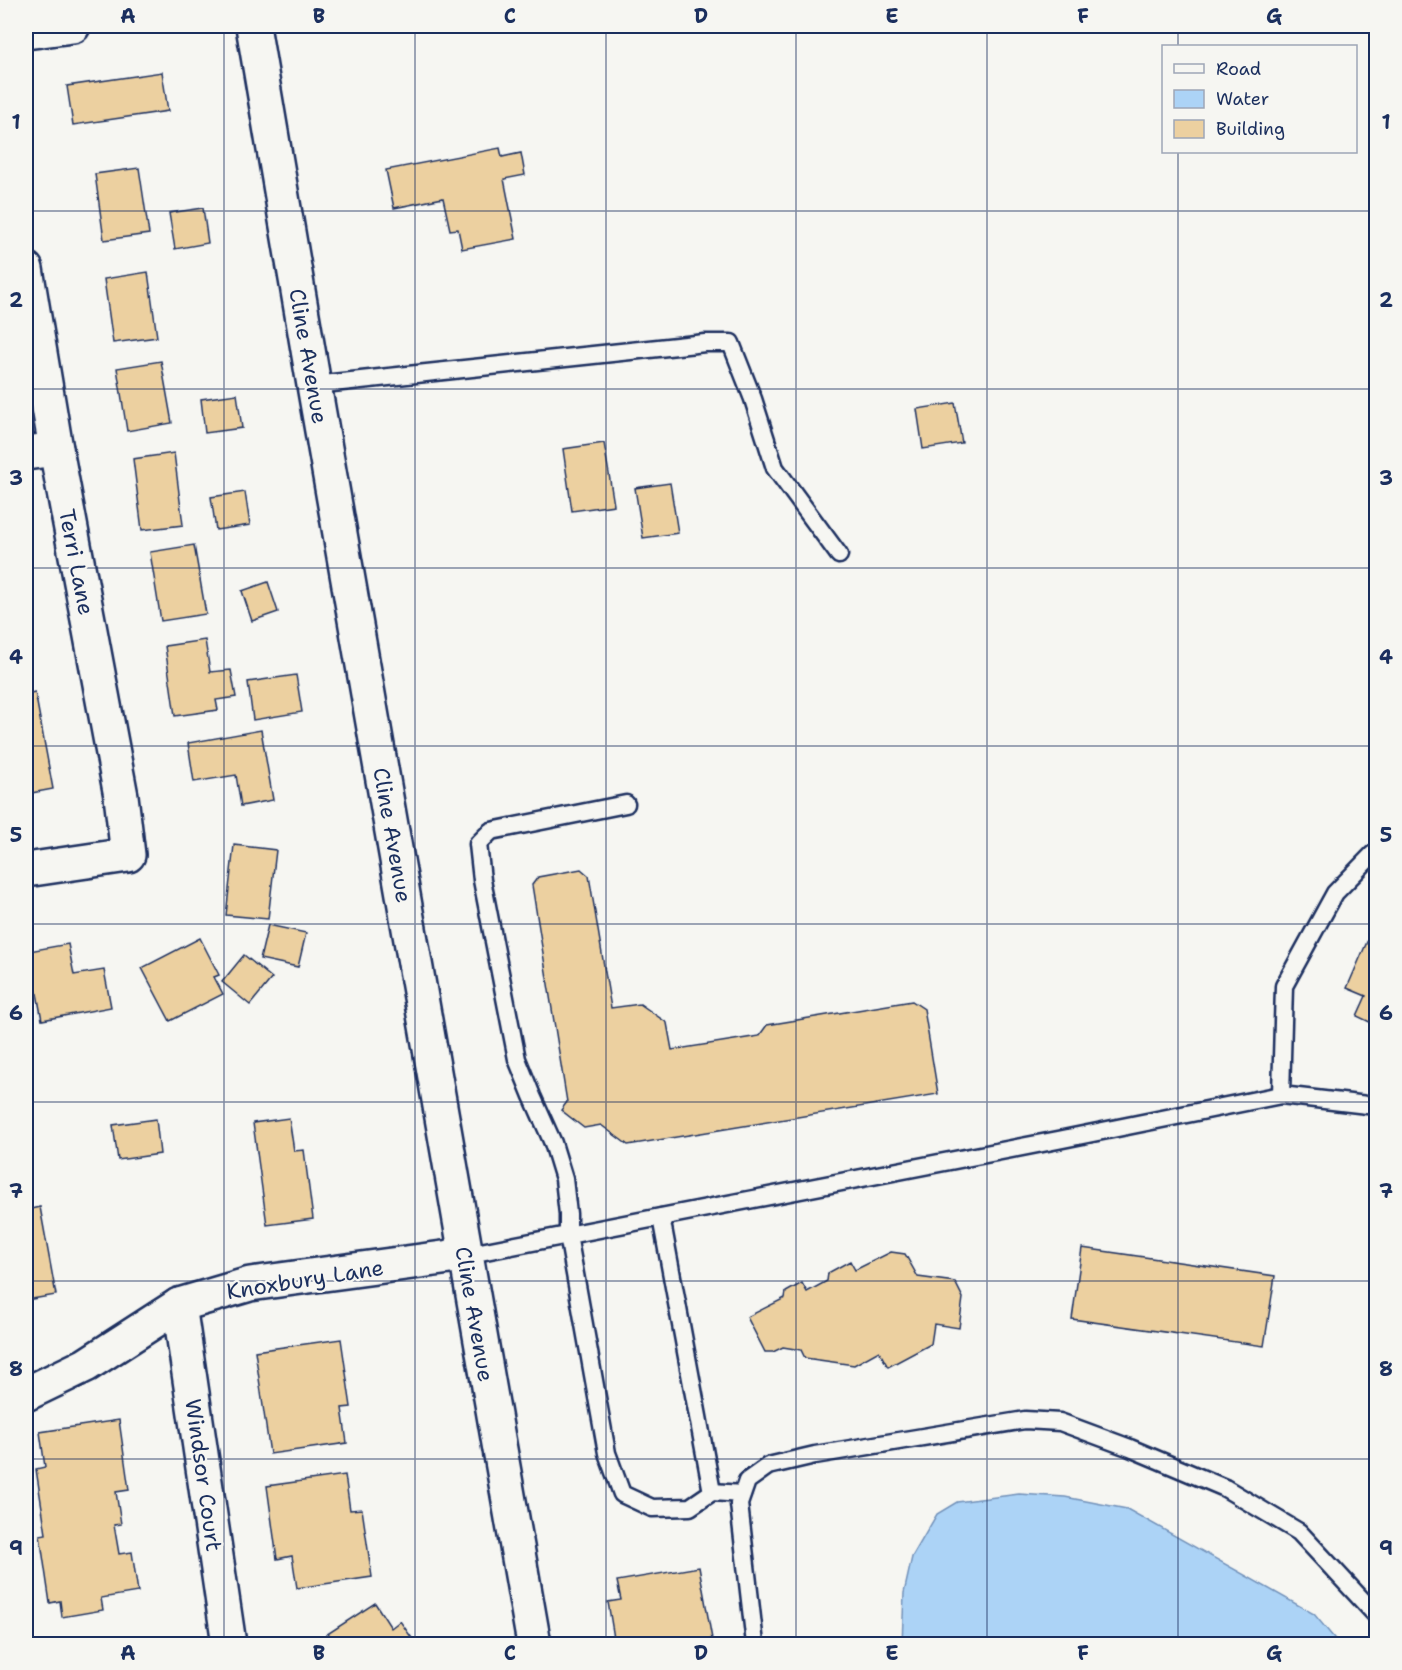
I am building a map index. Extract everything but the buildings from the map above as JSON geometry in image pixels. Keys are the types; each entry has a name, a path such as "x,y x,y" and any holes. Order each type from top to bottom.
{"street":[{"path":"26,32 73,26"},
{"name":"Cline Avenue","path":"253,26 534,1644"},
{"name":"Terri Lane","path":"26,269 41,451 121,796 128,855 26,870"},
{"name":"Knoxbury Lane","path":"26,1394 86,1365 179,1305 250,1284 465,1255"},
{"name":"Windsor Court","path":"179,1305 229,1644"}],"lane":[{"path":"314,385 705,343 731,343 753,399 775,468 839,555"},
{"path":"626,804 491,831 478,844 482,880 517,1059 553,1143 564,1179 568,1235 607,1453 622,1494 652,1508 690,1507 712,1492 742,1494"},
{"path":"1281,1095 1284,986 1335,893 1372,855 1377,853"},
{"path":"465,1255 1281,1095 1377,1106"},
{"path":"661,1217 712,1492"},
{"path":"755,1644 739,1504 747,1481 768,1466 1025,1420 1060,1422 1130,1448 1225,1488 1299,1532 1377,1615"}],"water":[{"path":"1019,1494 1065,1497 1127,1509 1314,1614 1339,1644 902,1644 904,1593 912,1557 937,1514 957,1502"}]}
